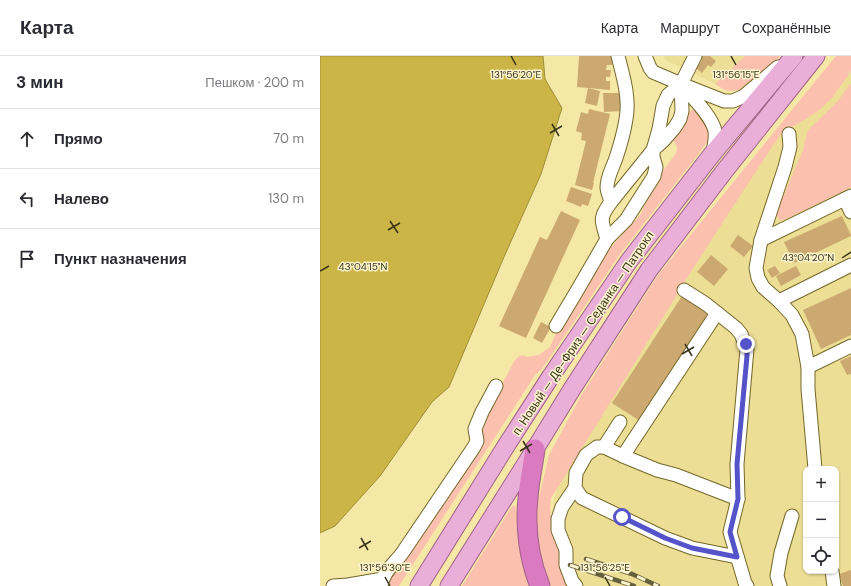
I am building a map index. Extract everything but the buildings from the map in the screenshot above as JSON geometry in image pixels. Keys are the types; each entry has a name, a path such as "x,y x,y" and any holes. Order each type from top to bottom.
{"highway":[{"path":"535,449 528,498 528,528 531,556 540,586"}],"main road":[{"name":"п. Новый — Де-Фриз — Седанка — Патрокл","path":"419,586 551,376 625,268 713,153 794,56"},
{"name":"п. Новый — Де-Фриз — Седанка — Патрокл","path":"449,586 572,389 649,270 726,169 816,56"}],"lane":[{"path":"611,202 607,186 608,178 616,157 626,119 627,106 626,87 618,56"},
{"path":"645,56 653,72 724,102 733,101 744,96 791,56"},
{"path":"556,326 607,239 626,220 654,176 656,167 653,157 653,150 663,106 668,95 681,84 695,56"},
{"path":"607,239 602,224 604,211 653,150 671,132 680,119 682,112 681,84"},
{"path":"681,84 706,114 715,129 713,153"},
{"path":"789,134 790,147 761,240 756,268 758,278 763,287 779,300 792,315 802,334 808,367 808,389 815,466"},
{"path":"761,240 848,198 851,212"},
{"path":"779,300 851,265"},
{"path":"684,290 717,313 742,334 747,349 737,464 738,499 730,532 747,586"},
{"path":"623,456 717,313"},
{"path":"808,367 851,346"},
{"path":"333,586 382,582 474,447 477,441 475,429 496,386"},
{"path":"604,447 620,422"},
{"path":"576,586 572,582 566,565 566,550 558,530 558,519 562,507 575,488 576,473 586,456 597,447 604,447 623,456 738,499"},
{"path":"575,488 582,498 665,538 692,548 737,557"},
{"path":"780,586 776,576 792,516"},
{"path":"832,574 834,586"}],"shaded area":[{"path":"320,56 543,56 545,79 562,108 541,174 449,387 432,402 380,476 335,526 320,533"},
{"path":"663,56 745,56 715,84 666,60"},
{"path":"745,56 780,56 771,67 743,90 725,90 715,84"},
{"path":"836,56 851,56 851,71 832,98 819,110 781,134 704,251 551,498 550,508 553,532 570,586 551,586 540,554 537,527 538,502 549,455 582,394 658,275"},
{"path":"851,56 851,586 567,586 550,531 557,484 772,144"},
{"path":"851,83 851,187 786,219 779,220 777,211 804,148 808,130 837,102"},
{"path":"693,110 706,122 710,138 620,254 542,369 535,375 399,586 390,586 389,579 480,430 486,414 515,360 522,355 527,357 539,355 550,347 558,329 588,277 612,246 641,214 647,198 660,175 676,153 677,147 673,137 687,113"},
{"path":"515,506 516,509 518,538 523,568 529,586 462,586 511,508"}],"railway":[{"path":"586,559 632,574 658,586"},
{"path":"570,565 634,586"}],"route":[{"path":"622,517 665,538 692,548 737,557 730,532 738,499 737,464 747,356 746,344"}]}
